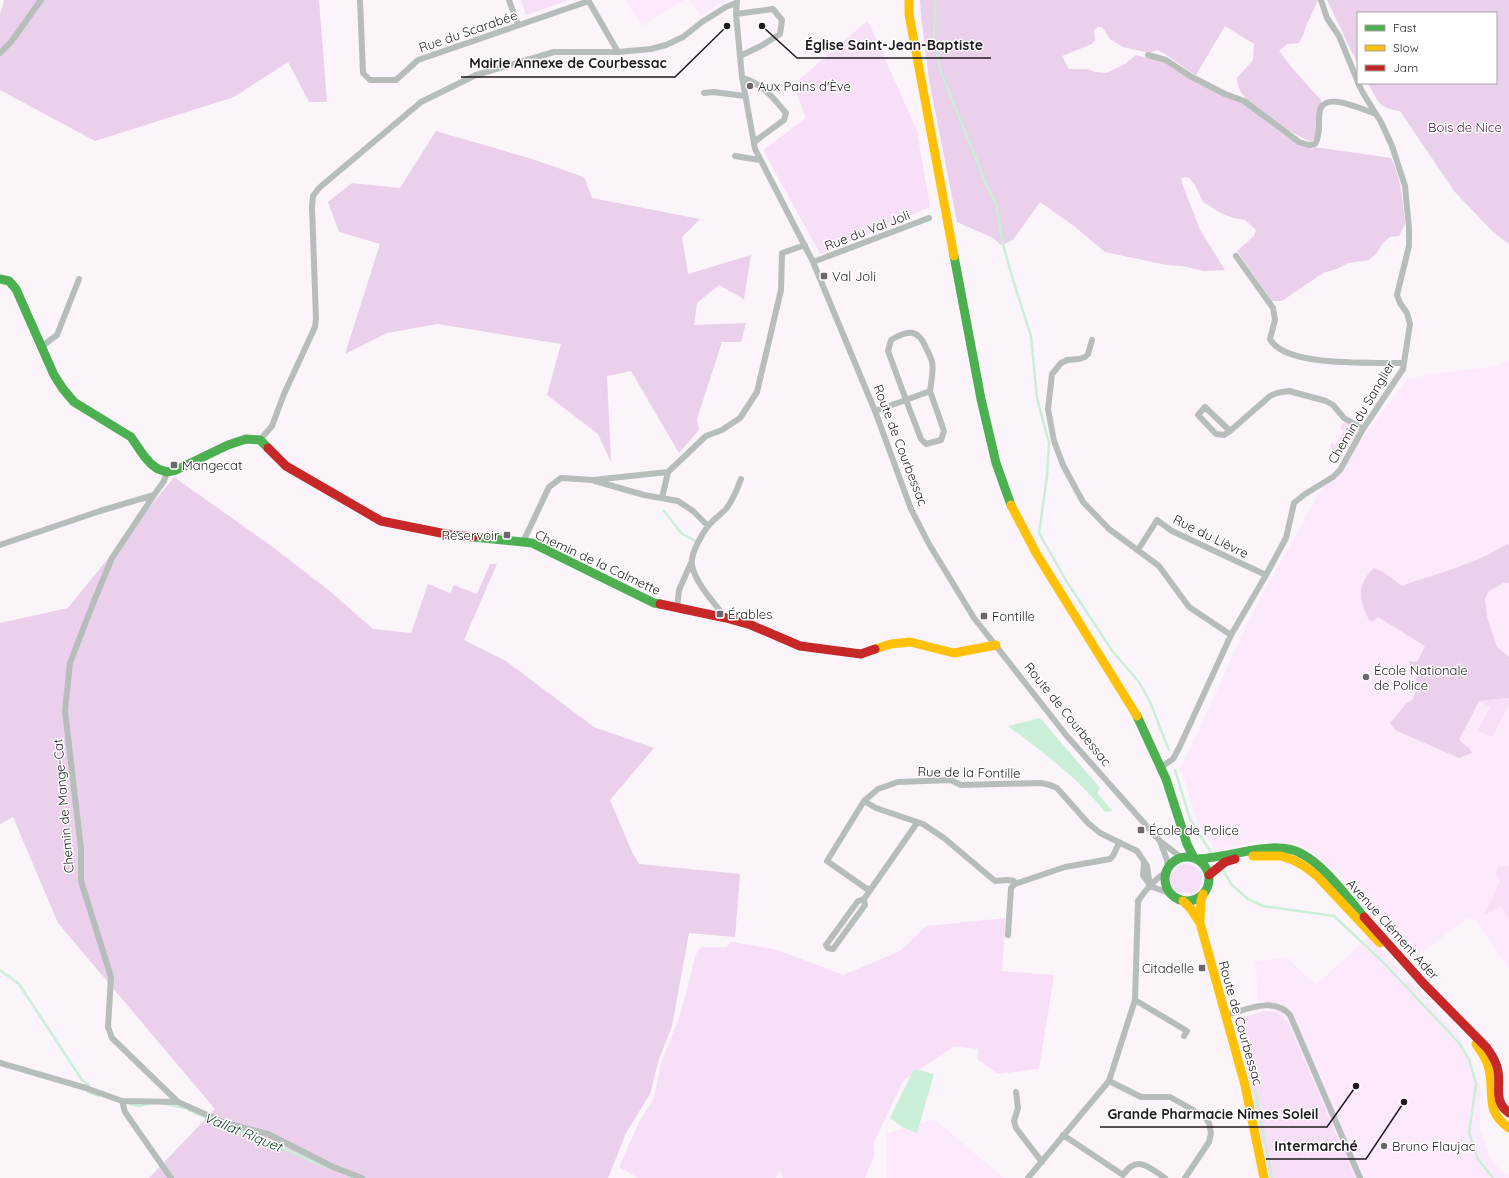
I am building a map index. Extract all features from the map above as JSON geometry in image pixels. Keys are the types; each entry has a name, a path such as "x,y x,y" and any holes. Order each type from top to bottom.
{"street":[{"path":"0,53 11,42 41,0"},
{"name":"Rue du Scarabée","path":"360,0 363,73 370,80 396,80 418,60 588,1"},
{"path":"509,0 518,25"},
{"path":"909,0 908,14 979,391 996,463 1013,511 1036,553 1135,714 1161,767 1179,816 1186,844 1195,859"},
{"name":"Chemin du Sanglier","path":"1321,0 1327,18 1339,36 1357,80"},
{"path":"588,1 618,52"},
{"path":"0,279 9,281 16,289 54,375 63,389 74,402 131,437 151,464 158,469 167,472 176,470 228,445 246,439 260,440 272,426 284,394 315,327 312,207 313,196 319,188 421,102 476,75 554,52 618,52 651,49 683,37 736,1"},
{"name":"Route de Courbessac","path":"736,1 742,78 755,149 813,262 875,411 911,509 929,544 974,618 1066,735 1160,841 1183,858"},
{"path":"736,14 773,9 782,20 780,34 761,46 740,56"},
{"path":"1148,55 1166,60 1190,76 1225,94 1244,101 1299,142 1309,145 1315,144 1318,139 1320,110 1323,104 1334,100 1376,114"},
{"path":"742,78 766,89 786,113 784,120 754,142"},
{"name":"Chemin du Sanglier","path":"1161,767 1172,759 1179,748 1231,635 1286,538 1294,503 1305,494 1333,477 1340,470 1363,429 1403,369 1410,324 1407,313 1400,303 1397,295 1409,246 1410,228 1406,192 1392,146 1381,122 1359,84"},
{"path":"704,93 713,92 745,96"},
{"path":"735,156 760,160"},
{"name":"Rue du Val Joli","path":"813,262 929,218"},
{"path":"662,498 668,472 706,436 722,430 740,418 757,392 781,290 782,253 805,245"},
{"path":"1236,256 1273,308 1275,320 1270,339 1277,348 1306,358 1327,361 1404,363"},
{"path":"41,347 57,335 80,279"},
{"path":"909,332 912,332 922,338 932,363 930,391 944,432 941,440 926,444 921,439 888,351 891,340 909,332"},
{"path":"1092,340 1088,354 1085,358 1061,362 1052,374 1048,409 1050,428 1063,465 1083,502 1108,529 1159,566 1189,607 1231,635"},
{"path":"875,411 930,391"},
{"path":"1230,431 1205,407 1198,415 1216,434 1224,435 1230,431 1270,396 1289,391 1326,401 1333,405 1344,418 1363,429"},
{"name":"Chemin de la Calmette","path":"260,440 286,466 381,521 451,534 532,543 654,603 726,618 751,625 800,646 861,654 891,644 910,642 954,653 996,645"},
{"name":"Chemin de Mange-Cat","path":"167,472 164,481 112,558 70,662 65,711 81,849 81,881 111,977 108,1027 112,1038 178,1102"},
{"path":"523,542 549,487 561,478 593,480 668,472"},
{"path":"677,609 679,590 691,563 696,545 708,526 726,509 736,494 740,479"},
{"path":"593,480 644,495 678,501 693,511 708,526"},
{"path":"0,545 100,511 154,495"},
{"name":"Rue du Lièvre","path":"1138,550 1157,520 1172,531 1266,575"},
{"path":"691,563 695,575 726,618"},
{"name":"Rue de la Fontille","path":"871,889 867,889 827,861 864,801 878,789 898,782 950,780 961,785 1041,783 1057,788 1088,824 1100,833 1137,851 1144,862 1142,874 1150,886"},
{"path":"864,801 876,808 923,824 944,838 995,881 1008,880 1014,881 1015,884"},
{"path":"864,899 865,905 833,949 828,948 826,945 858,901 864,899 917,823"},
{"name":"Route de Courbessac","path":"1160,841 1167,860 1167,870"},
{"path":"1008,935 1010,888 1015,884 1065,866 1110,859 1119,843"},
{"path":"1183,858 1186,844"},
{"name":"Avenue Clément Ader","path":"1195,859 1209,859 1266,849 1285,849 1303,854 1321,868 1424,984 1491,1054 1498,1072 1498,1101 1501,1107 1509,1113"},
{"name":"Avenue Clément Ader","path":"1209,875 1225,862 1258,855 1281,856 1293,860 1317,876 1467,1033 1481,1050 1486,1059 1490,1074 1492,1107 1501,1122 1509,1128"},
{"path":"1028,1178 1109,1081 1135,1000 1138,901 1154,880 1167,870 1172,863 1183,858 1195,859 1202,863 1209,875 1209,882 1203,894 1197,899 1190,901 1178,900 1166,887 1165,880 1167,870"},
{"path":"1150,886 1170,893"},
{"name":"Route de Courbessac","path":"1200,923 1201,901 1203,894"},
{"name":"Route de Courbessac","path":"1183,901 1191,909 1200,923 1245,1086 1264,1178"},
{"path":"1135,1000 1187,1031 1184,1036"},
{"path":"1226,1015 1262,1005 1275,1006 1286,1011 1290,1015 1360,1178"},
{"path":"0,1063 122,1100 178,1102 225,1123 268,1134 333,1167 362,1178"},
{"path":"1109,1081 1141,1097 1170,1097 1204,1116 1209,1122 1211,1133 1209,1142 1185,1178"},
{"path":"1016,1092 1018,1108 1014,1121 1016,1128 1042,1162"},
{"path":"122,1100 125,1112 171,1178"},
{"path":"1063,1135 1123,1176 1130,1167 1137,1164 1144,1164 1165,1178"}],"shaded area":[{"path":"521,0 570,0 526,15"},
{"path":"626,0 684,0 642,26"},
{"path":"690,0 726,0 701,16"},
{"path":"867,21 917,131 930,207 820,254 763,150 806,118 793,85"},
{"name":"École Nationale de Police","path":"1509,360 1509,968 1475,920 1468,917 1415,958 1341,874 1299,847 1264,840 1216,850 1197,821 1181,768 1252,614 1319,493 1408,379 1433,374 1498,366"},
{"path":"1345,421 1359,431 1340,459 1332,452 1331,442 1335,445 1343,431 1340,427"},
{"path":"1504,697 1509,698 1509,706 1493,736 1477,731 1490,707 1479,701"},
{"path":"1040,718 1100,788 1097,793 1113,811 1105,812 1071,777 1047,756 1008,726"},
{"path":"1183,864 1196,867 1202,876 1200,886 1197,891 1191,895 1189,893 1181,892 1179,894 1174,891 1171,885 1173,884 1170,880 1172,872"},
{"path":"1509,866 1509,919 1501,906 1484,915 1500,882 1496,874 1498,867"},
{"path":"1006,918 1002,971 1054,975 1039,1069 998,1074 977,1059 978,1049 954,1046 903,1081 874,1142 874,1157 865,1178 783,1178 780,1170 776,1178 638,1178 619,1167 640,1120 654,1098 661,1063 680,1015 696,954 701,947 726,947 731,942 778,950 843,975 900,951 926,926"},
{"path":"1368,937 1458,1034 1480,1086 1480,1128 1490,1158 1502,1172 1509,1175 1509,1178 1355,1178 1289,1022 1258,1000 1255,962 1286,957 1316,985"},
{"path":"1264,1011 1276,1012 1288,1022 1355,1178 1269,1178 1244,1052 1234,1021"},
{"path":"914,1069 934,1074 917,1133 902,1127 890,1118"},
{"path":"934,1119 1004,1178 886,1178 886,1134"}],"green space":[{"path":"4,0 319,0 327,102 309,102 288,62 234,97 95,141 0,90 0,15"},
{"path":"920,0 1318,0 1299,43 1287,44 1279,51 1321,100 1317,133 1313,140 1310,141 1274,121 1255,107 1240,91 1237,78 1253,60 1254,44 1225,26 1196,75 1158,50 1149,53 1123,47 1110,39 1102,27 1098,27 1094,30 1095,40 1092,44 1062,56 1069,69 1087,69 1095,72 1106,73 1125,64 1136,55 1165,62 1243,103 1288,138 1300,145 1391,158 1399,181 1405,224 1399,236 1390,237 1369,260 1348,263 1337,269 1323,273 1282,301 1272,301 1237,251 1254,236 1256,230 1245,220 1233,218 1219,212 1203,202 1195,185 1189,178 1185,177 1181,179 1200,230 1225,270 1204,271 1182,266 1166,265 1105,252 1074,226 1040,202 1013,240 1001,245 993,238 957,222 929,80"},
{"name":"Bois de Nice","path":"1327,0 1509,0 1509,244 1493,232 1454,191 1400,111 1383,106 1369,84 1497,84 1497,12 1357,12 1357,63"},
{"path":"436,131 532,159 584,177 592,198 700,219 682,237 688,274 751,255 744,299 719,285 697,303 694,325 746,323 741,342 722,342 697,419 699,430 679,453 631,371 607,376 611,462 598,434 547,395 561,344 438,324 387,333 345,354 380,244 339,232 328,202 352,183 400,188"},
{"path":"174,477 270,545 331,592 373,629 411,633 428,584 450,593 454,585 477,594 490,564 497,564 464,640 506,661 594,727 654,748 610,800 632,852 639,864 740,874 735,937 689,933 672,1026 659,1059 650,1094 626,1133 608,1178 149,1178 215,1109 58,923 13,817 0,824 0,623 68,608"},
{"path":"1507,544 1509,546 1509,583 1503,583 1488,592 1485,599 1487,617 1496,644 1498,648 1509,657 1509,698 1479,701 1459,740 1469,748 1472,753 1459,758 1395,730 1390,723 1407,703 1413,699 1416,690 1416,678 1415,674 1410,668 1409,661 1417,662 1425,646 1378,617 1372,622 1370,621 1362,603 1362,587 1366,577 1374,568 1383,572 1402,586 1482,558"}],"waterway":[{"path":"935,0 934,37 940,70 987,186 996,204 1003,244 1031,336 1037,398 1049,443 1047,476 1039,533 1067,582 1113,652 1139,682 1150,702 1169,750"},
{"path":"664,511 682,534 698,542"},
{"path":"1175,770 1190,819 1212,854"},
{"path":"1222,869 1232,885 1248,899 1263,906 1334,916 1382,961 1459,1043 1469,1059 1476,1084 1469,1133 1478,1159 1493,1178"},
{"name":"Vallat Riquet","path":"0,970 19,984 82,1080 89,1085"},
{"path":"1255,1090 1272,1178"},
{"name":"Vallat Riquet","path":"88,1092 99,1096"},
{"name":"Vallat Riquet","path":"130,1104 139,1106 148,1104"},
{"name":"Vallat Riquet","path":"165,1104 184,1108"},
{"name":"Vallat Riquet","path":"189,1110 234,1130 259,1137 326,1167"},
{"name":"Vallat Riquet","path":"347,1175 353,1178"}],"traffic: fast":[{"path":"954,256 981,399 996,463 1011,505"},
{"path":"0,279 9,281 16,289 54,375 63,389 74,402 131,437 144,456 158,469 167,472 176,470 228,445 246,439 260,440 268,448"},
{"path":"473,537 532,543 654,603 660,604"},
{"path":"1137,716 1166,779 1187,844 1194,858"},
{"path":"1197,859 1271,848 1282,848 1297,852 1311,859 1319,866 1343,891 1364,917"},
{"path":"1187,857 1199,861 1205,867 1209,879 1205,891 1199,897 1187,901 1175,897 1169,891 1165,879 1169,867 1175,861 1187,857"}],"traffic: slow":[{"path":"909,0 909,14 954,256"},
{"path":"1011,505 1036,553 1137,716"},
{"path":"875,649 891,644 910,642 954,653 996,645"},
{"path":"1253,856 1281,856 1304,866 1317,876 1380,943"},
{"path":"1200,921 1201,901 1203,894"},
{"path":"1183,901 1191,909 1200,923 1245,1085 1264,1178"},
{"path":"1476,1044 1484,1056 1488,1066 1491,1078 1493,1108 1496,1115 1509,1128"}],"traffic: jam":[{"path":"268,448 286,466 381,521 451,535 473,537"},
{"path":"660,604 751,625 800,646 861,654 875,649"},
{"path":"1209,875 1225,862 1235,859"},
{"path":"1364,917 1424,984 1487,1048 1494,1059 1497,1068 1499,1077 1499,1099 1501,1104 1509,1113"}],"place":[{"name":"Mairie Annexe de Courbessac","path":"727,26"},
{"name":"Église Saint-Jean-Baptiste","path":"762,26"},
{"name":"Aux Pains d'Ève","path":"750,86"},
{"name":"Val Joli","path":"824,276"},
{"name":"Mangecat","path":"174,465"},
{"name":"Réservoir","path":"507,535"},
{"name":"Érables","path":"720,614"},
{"name":"Fontille","path":"984,616"},
{"name":"École Nationale de Police","path":"1366,677"},
{"name":"École de Police","path":"1141,830"},
{"name":"Citadelle","path":"1202,968"},
{"name":"Grande Pharmacie Nîmes Soleil","path":"1356,1086"},
{"name":"Intermarché","path":"1404,1102"},
{"name":"Bruno Flaujac","path":"1384,1146"}]}
